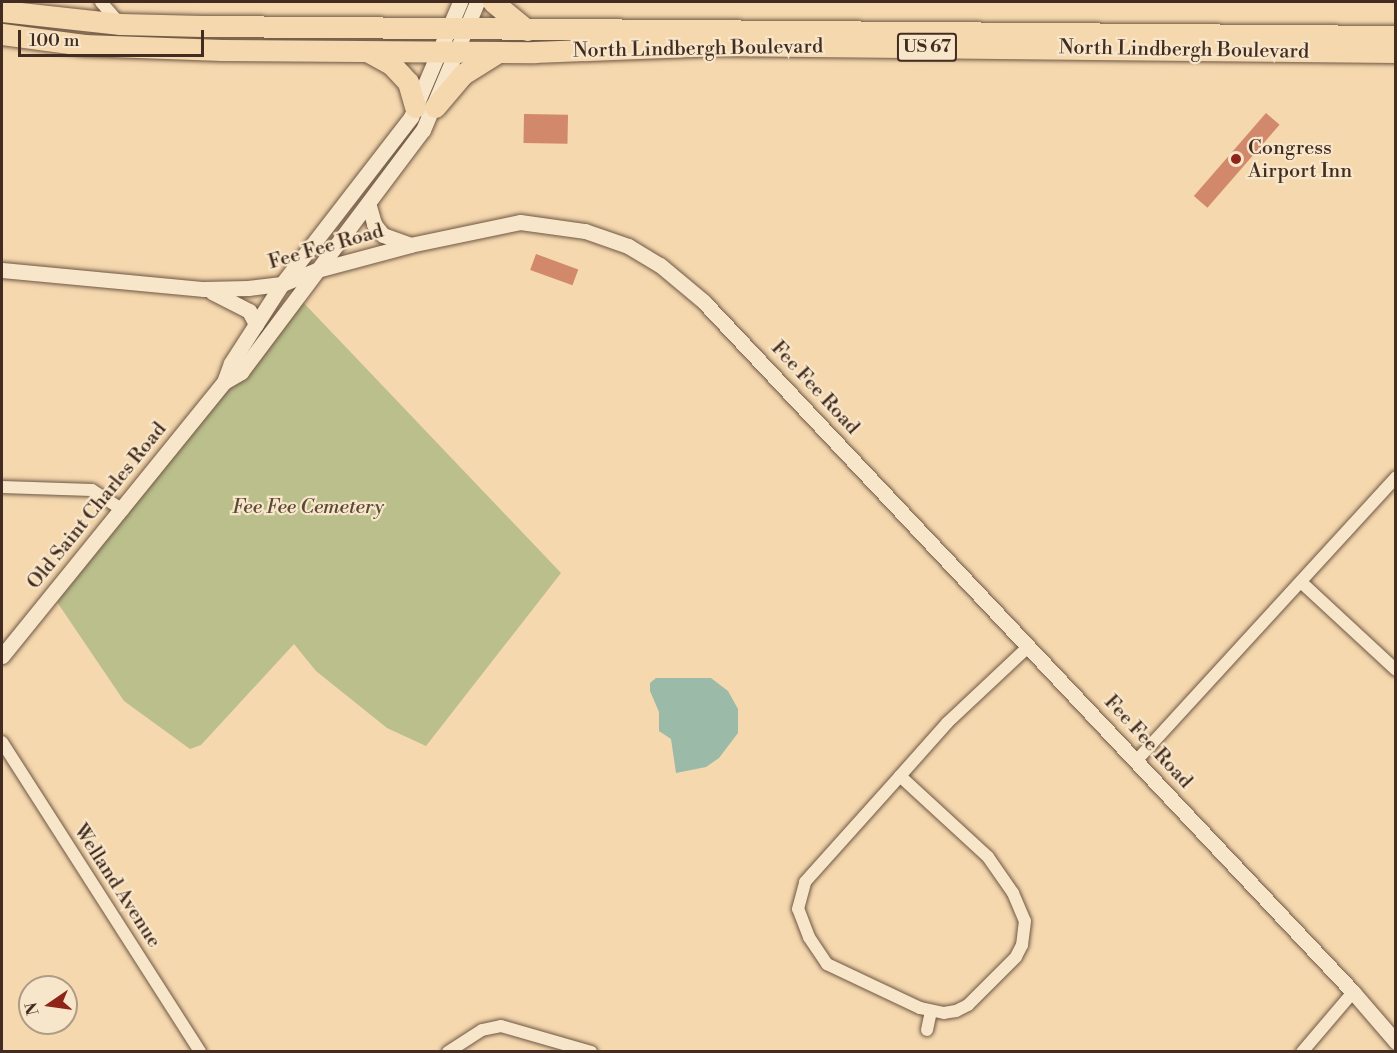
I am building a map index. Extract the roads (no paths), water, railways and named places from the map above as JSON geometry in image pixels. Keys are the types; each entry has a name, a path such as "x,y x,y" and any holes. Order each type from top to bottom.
{"highway":[{"path":"493,2 527,30"},
{"name":"North Lindbergh Boulevard","path":"2,11 120,24 527,30 1395,36"},
{"name":"North Lindbergh Boulevard","path":"2,34 129,48 499,52 716,45 1395,52"},
{"path":"366,51 392,65 408,82 425,107 462,74 499,52"}],"street":[{"path":"2,6 11,2"},
{"path":"101,2 120,24"},
{"name":"Old Saint Charles Road","path":"458,29 460,2"},
{"name":"Old Saint Charles Road","path":"224,382 241,372 317,270 369,206 425,107 458,29 477,2"},
{"name":"Old Saint Charles Road","path":"2,656 123,510 224,382 231,363 282,284 425,107"},
{"path":"369,174 382,186"},
{"path":"369,206 374,224 383,235 410,245"},
{"name":"Fee Fee Road","path":"2,270 204,289 282,284 317,270 410,245 520,222 585,231 628,246 660,265 703,301 1137,760 1353,992 1395,1042"},
{"path":"204,289 240,305 256,324"},
{"path":"1137,760 1395,477"},
{"path":"2,487 92,490 123,510"},
{"path":"1301,582 1395,670"},
{"path":"900,776 988,857 1013,893 1025,921 1022,945 1016,957 968,1005 944,1013 931,1011 827,964 802,924 798,909 805,882 947,723 1029,646"},
{"name":"Welland Avenue","path":"2,742 200,1052"},
{"path":"1302,1052 1353,992"},
{"path":"927,1030 931,1011"},
{"path":"448,1052 482,1030 501,1026 591,1052"}],"place":[{"name":"Congress Airport Inn","path":"1236,159"}],"park label":[{"name":"Fee Fee Cemetery","path":"308,507"}]}
